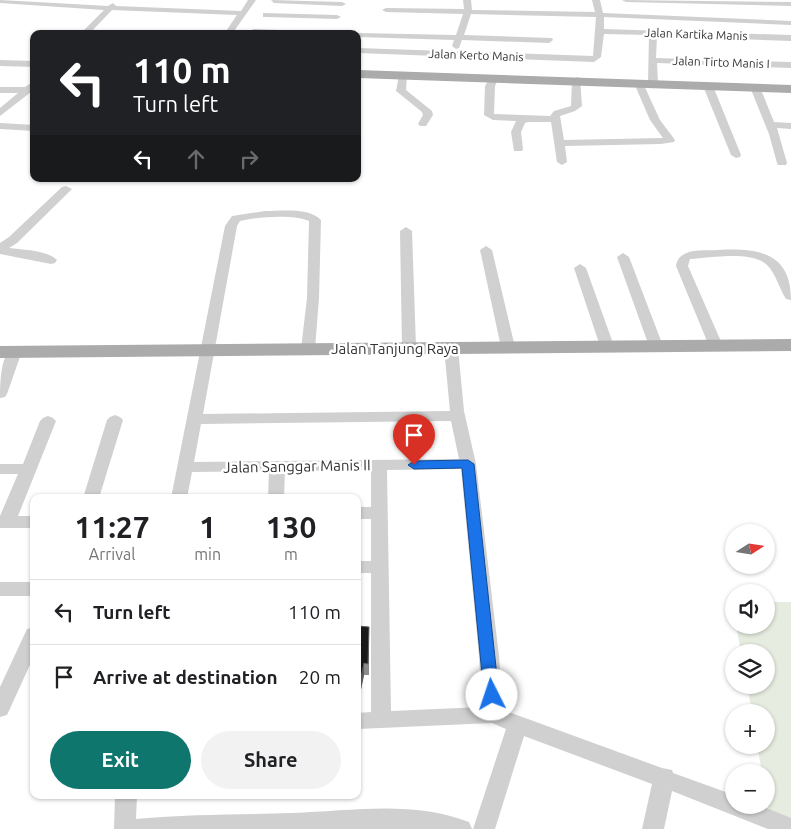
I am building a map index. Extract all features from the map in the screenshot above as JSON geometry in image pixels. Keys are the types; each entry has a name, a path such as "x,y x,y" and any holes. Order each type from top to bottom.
{"main road":[{"path":"361,74 577,80 791,89"},
{"name":"Jalan Tanjung Raya","path":"8,352 308,348 791,346"}],"street":[{"path":"90,0 117,0"},
{"path":"88,30 117,0"},
{"path":"178,10 187,0"},
{"path":"231,30 252,0"},
{"path":"388,0 385,14 426,11 468,11 508,26 550,27"},
{"path":"453,55 468,11 467,0"},
{"path":"596,0 601,15 600,31"},
{"path":"626,0 740,1 791,4"},
{"path":"0,1 110,8 244,12"},
{"path":"257,30 275,1 343,2 332,30"},
{"path":"717,2 728,36"},
{"path":"778,2 791,22"},
{"path":"421,28 426,11"},
{"path":"266,15 337,17"},
{"path":"361,34 421,28 459,38 508,26 550,27 601,15 723,21 791,22"},
{"path":"545,58 550,27"},
{"name":"Jalan Kartika Manis","path":"600,31 653,33 699,48 728,36 791,38"},
{"name":"Jalan Kerto Manis","path":"361,51 594,59 597,56 600,31"},
{"path":"653,33 653,84"},
{"name":"Jalan Tirto Manis I","path":"652,60 699,48 791,64"},
{"path":"0,63 30,64"},
{"path":"403,75 401,92 427,111 428,115 423,124"},
{"path":"494,78 490,86 489,115 492,117 556,119"},
{"path":"562,162 556,113 574,110 577,106 577,80"},
{"path":"559,143 661,142 670,140 655,120 639,83"},
{"path":"708,86 736,155"},
{"path":"0,90 30,87"},
{"path":"0,113 30,88"},
{"path":"755,88 770,125 782,164"},
{"path":"518,149 516,132 518,125 524,119"},
{"path":"770,125 791,126"},
{"path":"0,126 30,128"},
{"path":"0,249 13,240 66,188"},
{"path":"180,494 232,222 236,218 300,215 314,218 316,222 313,298 308,348"},
{"path":"406,231 409,348"},
{"path":"0,249 52,260"},
{"path":"486,250 508,347"},
{"path":"716,346 682,266 683,259 687,256 737,254 762,256 771,262 791,296"},
{"path":"623,257 656,346"},
{"path":"580,268 607,346"},
{"path":"451,348 458,416 468,464 489,656 493,714"},
{"path":"0,394 8,352"},
{"path":"194,419 458,416"},
{"path":"92,494 114,420"},
{"path":"30,522 4,522 48,421"},
{"name":"Jalan Sanggar Manis II","path":"185,467 468,464"},
{"path":"379,465 379,567 372,628 381,721"},
{"path":"276,494 277,467"},
{"path":"0,469 28,469"},
{"path":"361,513 379,513"},
{"path":"361,567 379,567"},
{"path":"0,589 30,589"},
{"path":"0,709 30,643"},
{"path":"361,721 493,714 725,801"},
{"path":"484,829 518,723"},
{"path":"653,829 664,777"},
{"path":"125,829 126,799"},
{"path":"756,814 791,828"},
{"path":"136,829 216,824 375,824 418,820 460,829"}],"shaded area":[{"path":"775,602 791,602 791,821 774,814 775,764 761,764 759,754 775,754 775,704 751,704 749,694 775,694 775,644 740,644 738,634 775,634"}],"building":[{"path":"361,626 369,627 368,664 364,663 361,677"}],"route":[{"path":"414,465 468,464 492,695"}]}
